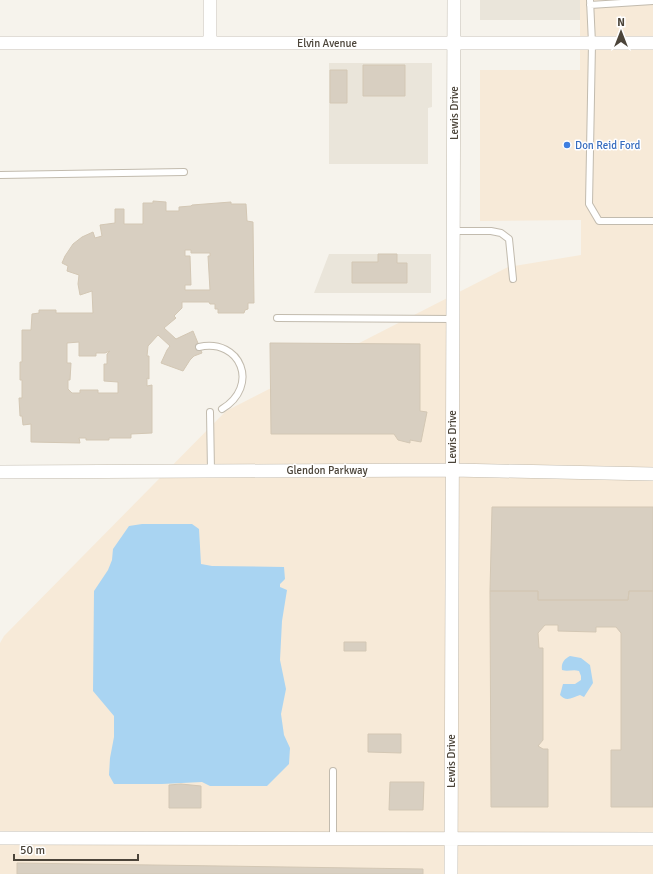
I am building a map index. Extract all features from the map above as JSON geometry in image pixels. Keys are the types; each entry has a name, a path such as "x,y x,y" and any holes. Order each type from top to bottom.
{"street":[{"path":"210,0 210,43"},
{"name":"Lewis Drive","path":"451,874 454,0"},
{"name":"Elvin Avenue","path":"0,43 653,43"},
{"name":"Glendon Parkway","path":"0,472 452,470 653,474"},
{"path":"0,838 653,839"}],"lane":[{"path":"653,2 590,2 592,43 589,204 599,221 653,221"},
{"path":"0,175 184,172"},
{"path":"453,230 491,231 501,233 509,239 513,279"},
{"path":"277,318 453,319"},
{"path":"199,347 215,346 225,349 234,356 240,365 242,386 238,396 231,404 222,409"},
{"path":"210,412 211,471"},
{"path":"333,771 333,839"}],"shaded area":[{"path":"480,0 580,0 580,20 480,20"},
{"path":"580,0 653,0 653,874 0,874 0,643 4,636 226,411 508,267 581,255 581,220 480,221 480,70 580,70"},
{"path":"329,63 432,63 432,107 428,108 428,164 329,164"},
{"path":"329,254 431,254 431,293 314,293"}],"water":[{"path":"142,524 192,524 199,529 201,564 212,566 284,567 285,579 280,584 280,587 287,590 282,621 280,660 286,689 281,714 284,735 290,748 289,764 267,786 210,786 202,782 114,784 109,775 110,758 114,737 114,716 93,691 94,591 108,570 112,560 113,549 129,526"},
{"path":"570,656 581,658 590,665 593,683 584,697 580,695 567,699 560,695 563,684 575,684 581,680 579,671 562,670 563,662"}],"building":[{"path":"363,65 405,65 405,96 363,96"},
{"path":"330,70 347,70 347,103 330,103"},
{"path":"153,201 166,202 166,211 179,211 179,207 192,205 231,202 231,204 246,204 247,221 253,222 254,303 248,303 248,309 245,310 244,313 218,313 218,309 215,309 215,304 210,304 209,302 182,302 182,308 174,316 176,318 164,328 176,339 193,331 202,353 194,356 183,371 161,363 170,346 158,335 148,346 147,356 149,356 149,379 147,378 147,386 152,385 152,433 131,434 131,438 109,438 109,440 86,440 86,438 79,438 80,443 31,442 31,424 23,425 22,416 20,416 19,398 22,398 20,362 22,362 22,330 31,330 32,314 39,313 39,310 56,310 56,313 93,313 92,291 80,295 78,284 79,275 67,271 68,266 62,263 65,256 73,244 82,237 93,232 95,238 102,236 100,225 115,223 115,209 124,209 124,224 143,224 143,203 153,203","holes":["185,250 191,250 191,253 210,253 210,256 208,256 210,290 185,290 185,285 191,285 190,256 185,256","79,342 79,356 96,356 96,353 105,353 110,351 107,354 107,364 104,364 104,381 118,382 118,393 98,393 98,390 80,390 80,393 72,393 68,389 71,363 67,363 67,343"]},
{"path":"378,254 397,254 397,263 407,263 407,283 352,283 352,262 378,262"},
{"path":"270,343 420,344 420,411 427,412 421,442 410,440 410,443 398,440 394,434 271,434"},
{"path":"492,507 653,507 653,591 629,591 628,600 538,600 538,591 490,591"},
{"path":"490,591 538,591 538,600 628,600 629,591 653,591 653,807 611,807 611,750 621,750 621,633 616,627 596,627 596,632 558,631 558,625 545,625 538,633 539,648 543,648 543,740 538,746 543,749 548,749 548,807 491,807"},
{"path":"344,642 366,642 366,651 344,651"},
{"path":"368,734 401,734 401,753 368,752"},
{"path":"390,782 424,782 423,810 389,810"},
{"path":"181,784 201,786 201,808 169,808 169,785"},
{"path":"17,863 423,869 423,874 17,874"}],"place":[{"name":"Don Reid Ford","path":"567,145"}]}
